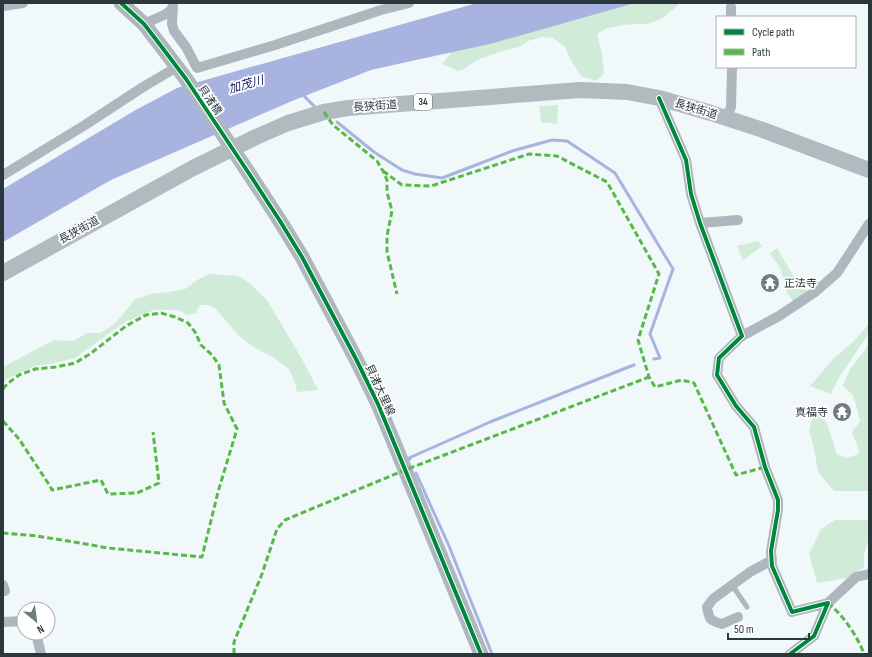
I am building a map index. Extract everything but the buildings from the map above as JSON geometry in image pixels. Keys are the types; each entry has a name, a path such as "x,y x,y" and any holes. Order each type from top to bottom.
{"main road":[{"name":"長狭街道","path":"3,273 186,172 228,143 268,132 288,123 324,112 348,108 580,90 627,92 660,98 711,113 763,130 869,170"}],"street":[{"path":"3,6 23,3"},
{"name":"貝渚橋","path":"121,3 144,24 161,46 228,143"},
{"path":"173,5 172,24 174,31 186,47 197,68 275,45 381,10 409,3"},
{"path":"144,24 166,14 173,5"},
{"path":"726,118 731,107 732,68"},
{"path":"3,175 85,125 143,87 179,70"},
{"path":"660,98 686,160 691,194 700,223 742,336"},
{"name":"貝渚大里線","path":"228,143 302,257 356,359 378,404 481,654"},
{"path":"700,223 738,220"},
{"path":"828,603 792,612 772,566 771,551 778,510 778,500 764,467 754,427 736,406 717,375 719,358 742,336 779,316 815,292 837,273 869,224"},
{"path":"738,617 722,624 714,622 708,617 706,608 713,599 732,585 750,572 772,560"},
{"path":"790,654 814,636 828,603 856,577 869,574"},
{"path":"3,622 16,621"},
{"path":"38,641 42,654"}],"lane":[{"path":"732,585 747,607"}],"green space":[{"path":"588,3 678,3 677,6 663,18 648,24 623,25 607,28 597,34 602,54 604,74 596,81 581,76 564,46 553,38 542,37 528,41 519,47 505,50 477,60 464,69 458,71 442,64 456,46"},
{"path":"558,105 557,124 541,122 539,106"},
{"path":"758,241 762,246 743,260 737,246"},
{"path":"777,248 798,284 803,284 809,293 794,302 787,293 780,268 770,253"},
{"path":"209,274 238,276 248,282 267,300 303,361 318,390 297,392 289,369 274,358 255,348 239,336 215,308 207,305 200,305 196,313 188,315 177,310 154,310 125,322 75,358 35,366 7,379 3,383 3,367 54,340 73,341 87,333 100,333 113,325 134,300 150,294 185,289"},
{"path":"869,324 869,333 838,379 831,394 810,386 834,358 853,342"},
{"path":"869,342 869,491 834,491 818,472 814,448 809,431 812,419 820,415 827,423 837,454 846,458 860,452 852,432 860,421 858,412 853,395 843,386 850,369 865,350"},
{"path":"835,520 869,520 869,539 864,554 864,566 862,569 847,578 817,583 809,554 821,529"}],"water":[{"name":"加茂川","path":"477,3 635,3 490,44 371,70 292,101 111,180 3,242 3,189 134,111 177,88"}],"waterway":[{"path":"302,94 315,107"},
{"path":"337,122 374,152 402,170 415,174 442,178 512,151 552,140 567,141 615,173 673,269 650,334 660,358 654,359"},
{"path":"410,459 409,458 490,422 634,365"},
{"path":"416,473 449,546 492,654"}],"marked path":[{"path":"324,112 333,125 377,161 387,180 387,192 392,211 387,236 387,252 397,294"},
{"path":"383,171 402,185 431,186 529,154 557,156 607,182 659,274 638,340 649,377 655,387 682,380 694,383 736,475 765,467"},
{"path":"3,389 19,375 35,369 75,363 90,354 126,326 146,315 161,313 188,323 195,332 201,345 212,355 219,365 224,403 237,429 218,492 202,557 108,548 37,536 3,533"},
{"path":"234,654 234,642 262,574 277,529 285,520 405,470 649,377"},
{"path":"3,421 19,439 52,490 101,480 108,494 137,493 159,483 153,432"},
{"path":"828,603 834,608 849,627 864,654"}],"cycle path":[{"path":"121,3 144,24 186,79 280,221 302,257 378,404 481,654"},
{"path":"659,98 686,160 691,194 700,223 742,336 719,358 717,375 736,406 754,427 765,467 778,500 778,510 771,551 772,566 792,612 828,603 814,636 790,654"}],"place":[{"name":"正法寺","path":"770,283"},
{"name":"真福寺","path":"842,412"}]}
